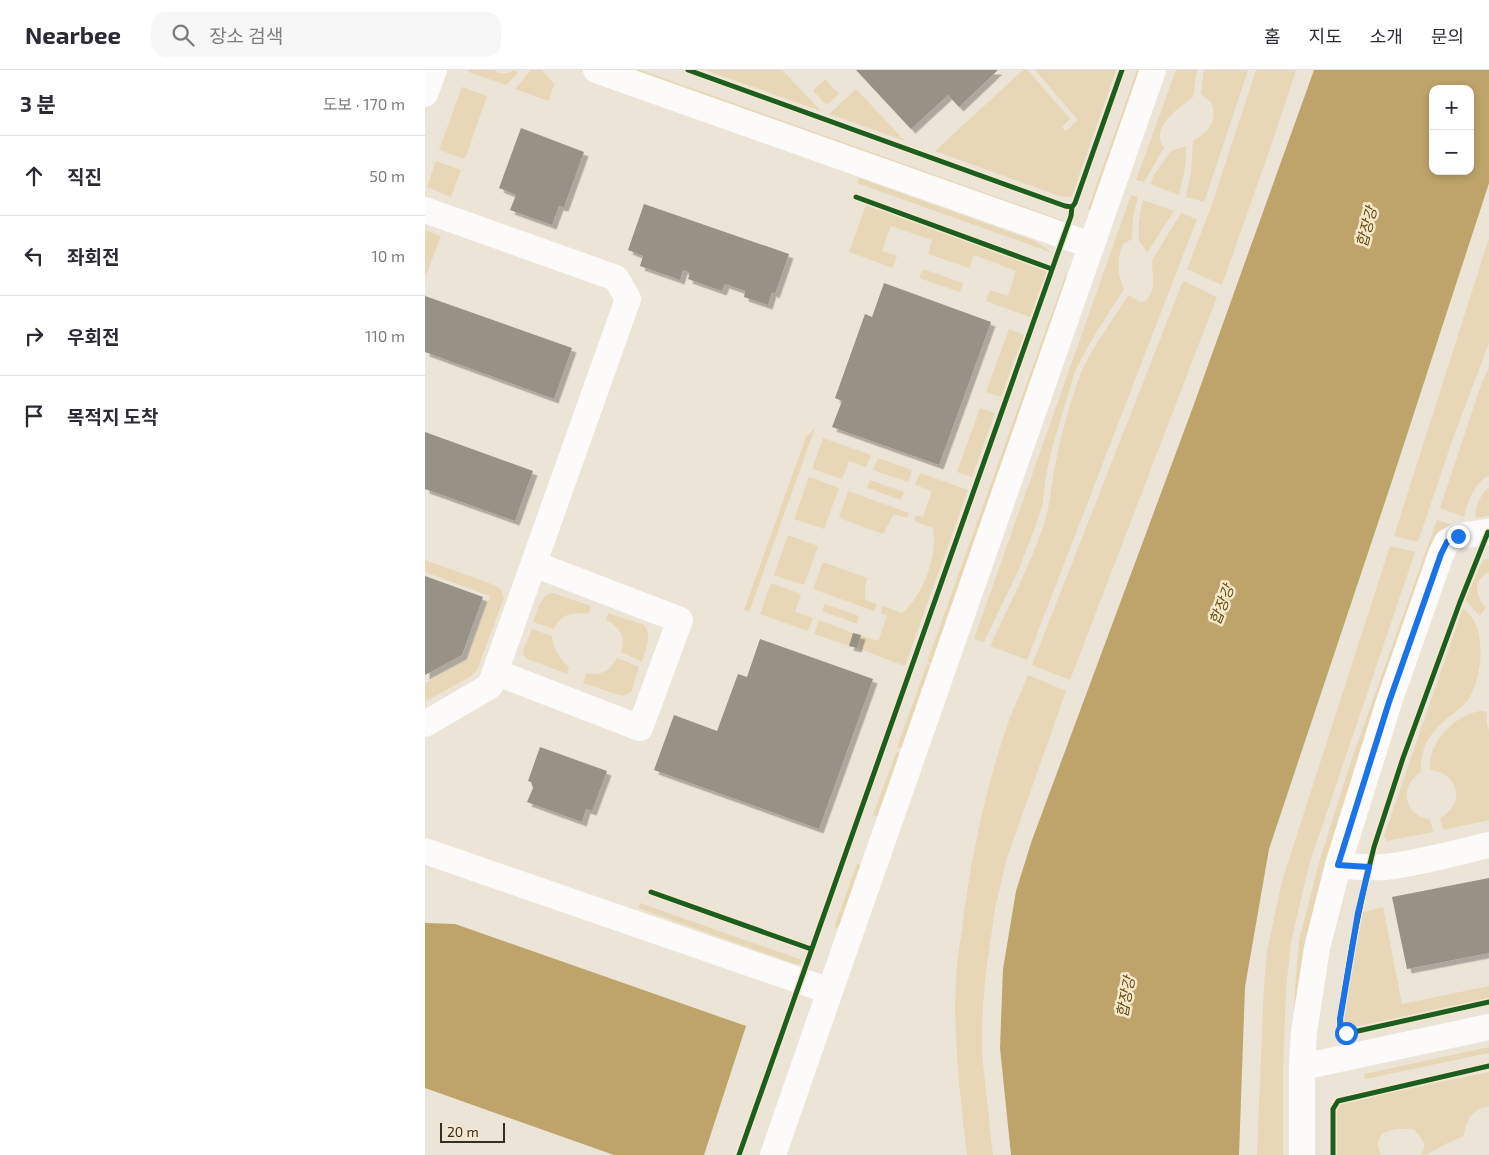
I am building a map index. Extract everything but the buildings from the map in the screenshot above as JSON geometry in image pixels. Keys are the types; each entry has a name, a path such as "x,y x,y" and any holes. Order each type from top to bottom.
{"street":[{"path":"425,94 434,70"},
{"path":"596,70 1091,245"},
{"path":"773,1155 1153,70"},
{"path":"425,210 616,278 628,299 490,686 425,724"},
{"path":"1302,1155 1302,1067 1305,1032 1317,948 1338,865 1389,702 1441,554 1447,542 1458,536 1489,532"},
{"path":"495,672 640,728 680,620 534,564"},
{"path":"1338,865 1369,867 1404,864 1489,845"},
{"path":"425,851 830,991"},
{"path":"1302,1067 1489,1027"}],"shaded area":[{"path":"468,70 495,70 499,73 507,73 515,70 518,73 506,85 471,73"},
{"path":"531,70 542,70 554,84 549,101 515,89"},
{"path":"630,70 641,70 1064,221 1063,225"},
{"path":"705,70 782,70 821,111"},
{"path":"1023,70 1028,70 1070,119 1062,127 1066,131 1078,120 1035,70 1116,70 1072,196 1060,196 935,151"},
{"path":"1137,70 1143,70 1093,211 1088,209"},
{"path":"1176,70 1197,70 1193,97 1172,114 1163,125 1160,137 1164,148 1144,182 1136,180"},
{"path":"1204,70 1248,70 1204,202 1186,197 1191,171 1193,141 1207,130 1211,125 1214,115 1211,102 1201,94"},
{"path":"1256,70 1296,70 1222,285 1187,269 1211,207"},
{"path":"825,79 839,94 827,105 813,91"},
{"path":"462,87 487,96 465,159 439,150"},
{"path":"856,89 905,141 829,114"},
{"path":"1186,146 1185,168 1179,195 1150,184 1171,151"},
{"path":"436,161 461,170 451,197 427,187"},
{"path":"859,178 1035,241 1053,253 857,183"},
{"path":"1131,195 1138,197 1133,218 1132,239 1123,244 1119,261 1120,278 1124,289 1094,336 1075,371 1052,448 1045,480 1043,503 1018,571 984,642 974,639"},
{"path":"1143,200 1174,211 1147,253 1139,238 1139,221"},
{"path":"866,205 1047,270 1030,317 986,301 990,290 1008,296 1016,271 974,255 969,268 928,254 932,240 891,226 882,251 897,256 893,268 849,252"},
{"path":"1181,213 1197,219 1027,660 990,646 1026,570 1044,524 1061,439 1081,373 1097,343 1128,295 1140,302 1145,301 1149,297 1153,284 1152,260"},
{"path":"425,230 441,236 426,275 425,274"},
{"path":"1489,238 1489,343 1452,441 1418,542 1394,536"},
{"path":"923,269 963,283 960,292 919,278"},
{"path":"1066,274 1066,286 933,664 927,662"},
{"path":"1183,281 1217,297 1070,680 1032,665"},
{"path":"1009,329 1024,335 1001,397 986,392"},
{"path":"1489,366 1489,475 1479,483 1472,493 1464,517 1440,508"},
{"path":"980,408 995,413 972,477 957,472"},
{"path":"815,428 749,612 744,610 806,437"},
{"path":"823,438 871,455 866,467 849,461 842,479 812,469"},
{"path":"878,458 912,470 908,482 873,470"},
{"path":"920,473 968,490 905,666 857,648 861,635 878,641 887,616 881,613 883,606 902,613 910,606 927,574 933,550 933,528 914,521 916,515 923,517 932,491 915,485"},
{"path":"809,477 839,488 824,529 794,519"},
{"path":"870,480 904,492 901,500 867,488"},
{"path":"1489,487 1489,516 1475,518 1479,501"},
{"path":"848,491 909,513 907,518 894,514 883,534 839,518"},
{"path":"1437,520 1464,529 1356,766 1292,1068 1299,941 1318,866 1350,764"},
{"path":"788,535 818,546 804,585 774,575"},
{"path":"1390,546 1415,552 1309,865 1291,942 1286,989 1283,1070 1283,1155 1257,1155 1267,951 1282,881"},
{"path":"1489,559 1489,572 1480,579 1477,588 1479,598 1486,607 1480,616 1465,600 1483,560"},
{"path":"425,560 497,586 502,591 504,598 477,670 473,675 425,702 425,683 466,660 490,596 425,572"},
{"path":"823,562 867,578 865,600 877,604 874,611 813,589"},
{"path":"771,583 801,594 795,612 813,618 808,631 760,614"},
{"path":"553,593 591,606 589,614 573,613 568,615 560,620 554,629 533,622 542,600"},
{"path":"825,604 859,616 857,624 822,611"},
{"path":"1463,608 1474,621 1480,641 1480,663 1476,684 1467,701 1438,727 1428,740 1422,755 1421,772 1409,785 1407,792 1409,807 1421,817 1430,819 1433,832 1387,841 1384,836"},
{"path":"608,613 644,625 647,629 648,638 642,662 621,652 623,641 621,633 606,620"},
{"path":"819,620 853,633 849,646 814,634"},
{"path":"532,629 552,636 558,654 569,667 567,674 528,659 523,655"},
{"path":"617,658 639,667 631,692 622,696 583,683 586,674 605,672"},
{"path":"927,664 933,666 903,749 897,747"},
{"path":"1028,675 1066,691 1007,858 995,908 985,980 982,1024 982,1054 993,1155 967,1155 956,1044 955,999 958,958 969,880 983,808 1005,730"},
{"path":"1480,711 1487,712 1489,731 1489,820 1443,830 1440,818 1453,805 1456,798 1456,790 1453,783 1447,777 1440,772 1430,770 1433,750 1438,740 1453,724 1461,718"},
{"path":"896,752 900,754 878,817 873,815"},
{"path":"857,864 861,865 841,925 837,928 834,927"},
{"path":"640,903 802,960 800,964 795,964 638,908"},
{"path":"1383,907 1402,1004 1489,986 1489,998 1345,1029 1343,1025 1363,912"},
{"path":"1489,1047 1489,1053 1365,1079 1364,1074"},
{"path":"1489,1072 1489,1106 1478,1110 1471,1116 1466,1125 1464,1136 1426,1155 1421,1155 1424,1144 1413,1129 1392,1130 1386,1132 1378,1140 1381,1155 1337,1155 1336,1111 1337,1107 1343,1102"}],"water":[{"name":"합장강","path":"1314,70 1489,70 1489,183 1269,849 1245,987 1239,1155 1011,1155 1000,1048 1003,969 1016,891 1032,840 1193,407"},
{"path":"425,923 455,924 746,1026 704,1155 614,1155 425,1088"}],"cycle path":[{"path":"688,70 1072,207 1122,70"},
{"path":"856,197 1052,269"},
{"path":"739,1155 1071,216 1072,207"},
{"path":"1488,532 1460,602 1403,758 1374,847 1352,946 1340,1026 1343,1032 1349,1033 1489,1002"},
{"path":"651,892 811,949"},
{"path":"1333,1155 1333,1109 1338,1101 1489,1066"}],"route":[{"path":"1346,1033 1341,1030 1340,1019 1358,913 1369,867 1338,865 1389,702 1441,554 1447,542 1458,536"}]}
